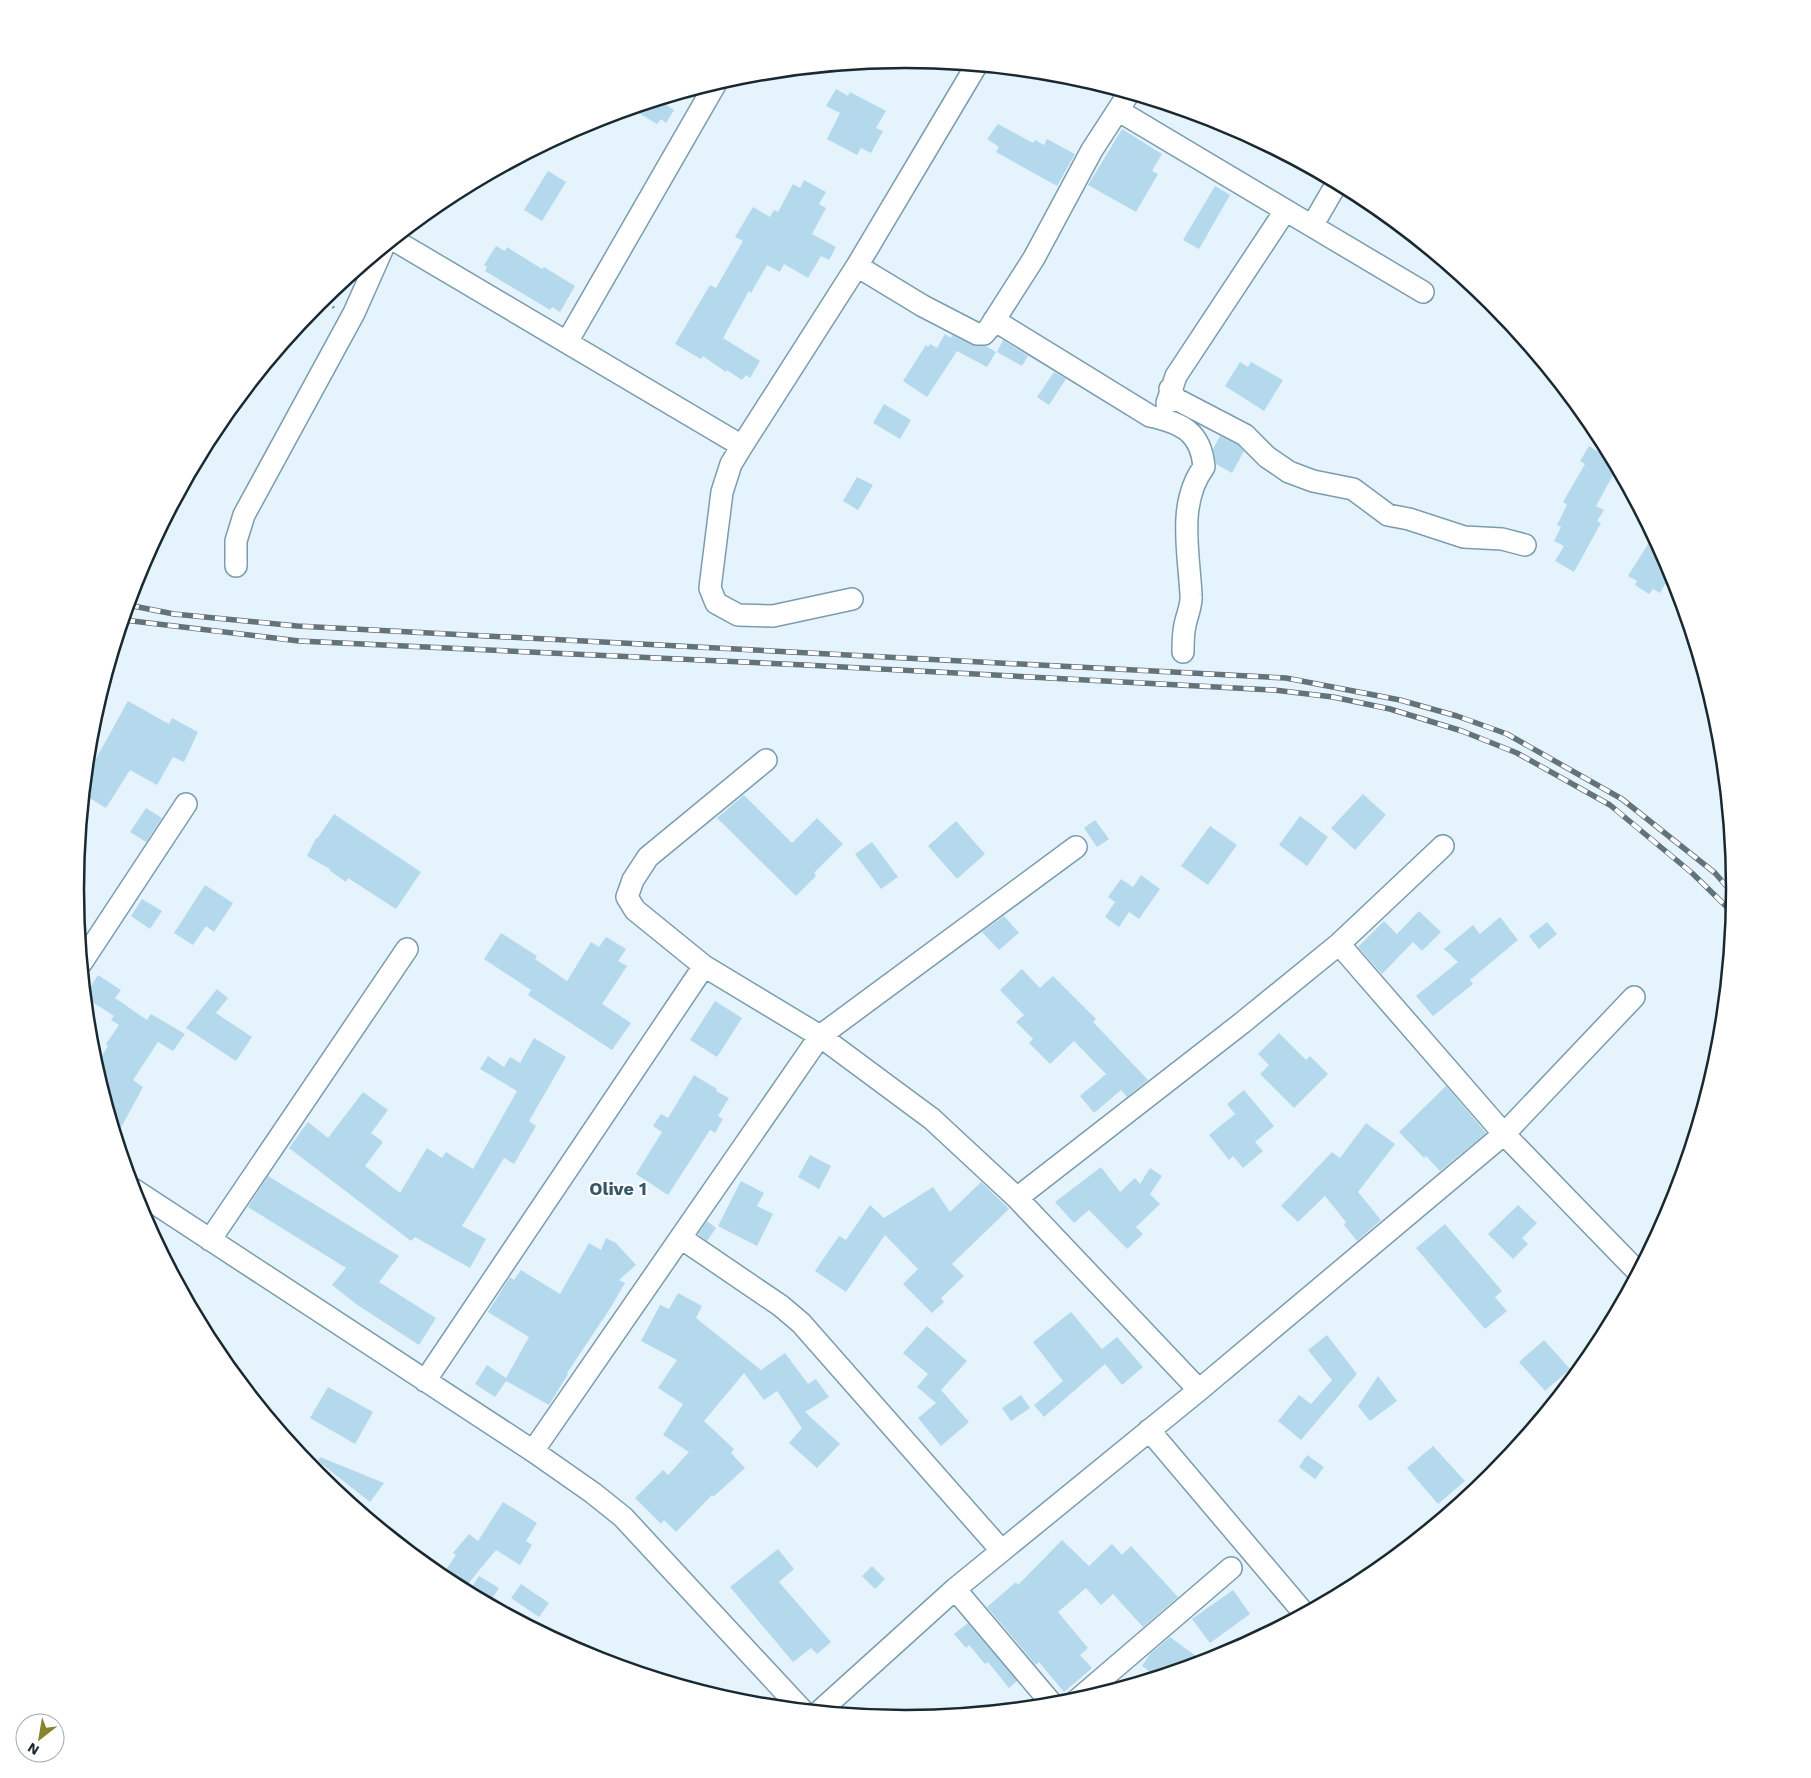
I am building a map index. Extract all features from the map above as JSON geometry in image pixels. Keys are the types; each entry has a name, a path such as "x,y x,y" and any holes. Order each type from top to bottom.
{"street":[{"path":"852,599 773,616 738,615 716,603 710,588 722,492 732,464 742,446 857,266 970,70"},
{"path":"567,342 712,91"},
{"path":"857,266 923,306 977,334 984,334 1034,258 1092,150 1124,102 1285,211 1423,292"},
{"path":"1312,226 1334,189"},
{"path":"1168,420 1167,400 1176,376 1285,211"},
{"path":"398,243 742,446"},
{"path":"236,566 236,541 244,515 354,313 378,260"},
{"path":"994,320 1150,416 1168,420 1183,426 1190,432 1203,457 1204,467 1192,489 1188,505 1187,537 1191,595 1185,625 1183,652"},
{"path":"1170,390 1176,399 1245,436 1267,457 1289,472 1313,481 1353,489 1388,515 1409,519 1464,537 1502,539 1525,544"},
{"path":"766,760 648,857 633,880 627,897 635,910 704,966 820,1036 932,1119 1018,1198 1199,1390"},
{"path":"87,954 186,804"},
{"path":"1018,1198 1242,1023 1339,944 1443,846"},
{"path":"533,1451 820,1036 1076,847"},
{"path":"1339,944 1504,1134 1634,1268"},
{"path":"210,1240 407,949"},
{"path":"425,1381 704,966"},
{"path":"825,1706 1001,1550 1199,1390 1504,1134 1634,997"},
{"path":"145,1197 533,1451 623,1517 795,1703"},
{"path":"681,1238 781,1306 801,1323 1001,1550"},
{"path":"1149,1430 1300,1609"},
{"path":"1089,1690 1231,1568"},
{"path":"955,1589 1047,1698"}],"building":[{"path":"836,89 848,96 850,92 886,111 876,128 883,131 871,153 861,148 857,155 827,139 840,113 826,106"},
{"path":"665,104 674,110 666,123 661,119 657,124 638,112"},
{"path":"998,124 1033,143 1035,140 1044,145 1047,139 1075,154 1057,186 996,152 999,147 987,139"},
{"path":"1122,129 1162,154 1152,171 1158,174 1136,212 1088,185"},
{"path":"548,171 566,182 542,221 524,210"},
{"path":"804,180 826,192 819,204 826,208 812,234 836,247 829,260 821,256 808,278 784,264 780,272 767,265 751,293 749,291 723,338 760,361 750,378 746,375 742,380 727,370 726,372 703,356 701,359 675,344 710,285 716,288 743,241 735,237 753,207 770,217 774,210 778,212 793,184 800,188"},
{"path":"1215,186 1230,195 1199,249 1183,240"},
{"path":"496,246 505,251 507,247 542,269 544,267 575,286 560,312 552,307 550,310 485,271 487,267 484,265"},
{"path":"945,334 951,338 952,335 972,345 986,346 996,352 987,367 957,351 927,397 903,381 926,345 928,347 930,344 937,348"},
{"path":"1003,340 1028,356 1022,366 997,352"},
{"path":"1240,362 1248,367 1251,362 1283,380 1264,411 1225,386"},
{"path":"1054,372 1066,379 1049,405 1037,397"},
{"path":"884,404 911,420 900,439 873,423"},
{"path":"1220,436 1238,445 1244,451 1232,473 1216,464 1213,449"},
{"path":"1589,446 1602,454 1614,473 1596,506 1604,510 1597,521 1601,523 1574,572 1555,561 1564,546 1554,541 1561,527 1557,525 1567,505 1563,502 1585,464 1580,461"},
{"path":"857,477 873,485 858,510 843,501"},
{"path":"1649,542 1668,586 1665,584 1660,593 1653,589 1649,594 1635,585 1637,581 1628,576"},
{"path":"128,701 169,724 172,718 198,732 184,762 173,757 157,785 130,770 106,808 90,798 95,761"},
{"path":"1363,794 1386,815 1355,850 1331,828"},
{"path":"744,795 792,843 817,818 843,844 814,873 816,876 796,896 717,818"},
{"path":"146,808 162,818 146,842 130,832"},
{"path":"334,814 421,872 396,909 348,878 346,882 330,869 307,856 316,838"},
{"path":"1300,816 1328,837 1307,866 1279,845"},
{"path":"1095,820 1109,839 1097,847 1084,828"},
{"path":"956,821 985,854 957,879 928,846"},
{"path":"1210,826 1237,845 1208,885 1181,866"},
{"path":"872,842 898,877 881,889 855,854"},
{"path":"1141,875 1160,889 1139,919 1129,912 1119,927 1105,917 1115,902 1108,897 1121,879 1133,887"},
{"path":"205,885 233,903 214,932 206,926 193,945 174,933"},
{"path":"142,899 162,911 150,929 131,916"},
{"path":"1419,911 1441,932 1422,951 1413,942 1382,974 1358,947 1384,921 1397,934"},
{"path":"1004,916 1019,933 999,950 982,932"},
{"path":"1500,917 1518,940 1470,980 1473,984 1433,1016 1416,996 1458,962 1444,949 1473,925 1480,934"},
{"path":"1547,922 1557,934 1539,949 1529,936"},
{"path":"501,933 537,956 535,959 567,981 591,942 599,947 606,937 626,949 618,961 627,966 602,1004 631,1023 612,1050 528,995 531,990 484,959"},
{"path":"1022,969 1040,988 1053,976 1096,1019 1093,1022 1148,1080 1127,1097 1121,1090 1094,1113 1080,1096 1106,1074 1074,1041 1050,1064 1029,1043 1033,1039 1016,1022 1024,1015 1000,990"},
{"path":"98,975 121,990 115,998 147,1020 151,1014 185,1034 173,1051 158,1042 133,1080 143,1087 120,1129 102,1056 108,1046 106,1044 119,1025 111,1020 114,1016 92,1002 90,987"},
{"path":"217,989 228,998 216,1013 252,1037 236,1061 186,1028"},
{"path":"715,1001 742,1018 717,1057 690,1040"},
{"path":"1279,1033 1306,1060 1310,1056 1328,1074 1294,1108 1260,1074 1269,1065 1258,1054"},
{"path":"534,1038 566,1057 529,1121 536,1126 514,1164 504,1158 462,1226 486,1239 470,1268 415,1237 411,1241 289,1148 308,1122 328,1138 363,1092 388,1110 371,1133 383,1142 365,1166 400,1193 427,1148 442,1158 446,1152 473,1169 517,1091 480,1069 488,1056 504,1067 510,1057 520,1063"},
{"path":"694,1075 729,1098 718,1116 723,1119 715,1133 710,1130 668,1195 636,1174 662,1132 653,1126 661,1114 668,1118"},
{"path":"1446,1086 1486,1133 1440,1171 1426,1156 1424,1158 1399,1132"},
{"path":"1244,1090 1274,1126 1255,1142 1263,1151 1243,1168 1233,1156 1229,1160 1209,1135 1235,1114 1227,1104"},
{"path":"1366,1123 1395,1144 1358,1192 1381,1220 1357,1241 1344,1225 1346,1222 1325,1196 1298,1222 1281,1206 1332,1152 1340,1158"},
{"path":"810,1155 831,1166 819,1189 798,1177"},
{"path":"1101,1167 1120,1192 1135,1178 1140,1184 1150,1168 1162,1176 1150,1194 1160,1204 1136,1227 1143,1234 1127,1249 1089,1210 1074,1223 1055,1202"},
{"path":"268,1176 399,1256 379,1282 436,1318 419,1345 356,1304 332,1285 346,1268 248,1207"},
{"path":"741,1181 764,1193 757,1206 773,1214 757,1246 718,1226"},
{"path":"981,1182 1009,1209 952,1264 964,1276 941,1298 944,1302 932,1313 903,1284 918,1269 885,1235 846,1292 815,1271 839,1236 846,1240 870,1205 884,1218 933,1187 950,1212"},
{"path":"1518,1205 1537,1223 1522,1238 1528,1244 1513,1259 1488,1234"},
{"path":"707,1221 716,1228 707,1241 698,1234"},
{"path":"1445,1224 1502,1291 1495,1297 1507,1311 1485,1329 1416,1248"},
{"path":"606,1238 616,1243 636,1265 619,1280 625,1283 567,1373 549,1405 506,1381 495,1397 475,1384 487,1365 506,1378 529,1337 488,1312 510,1277 514,1280 521,1270 560,1294 589,1243 601,1250"},
{"path":"678,1293 702,1306 696,1318 761,1370 785,1353 808,1384 816,1379 829,1397 805,1412 840,1444 817,1468 789,1443 802,1428 777,1391 764,1400 744,1373 704,1421 734,1449 731,1453 745,1468 713,1497 712,1495 676,1532 664,1520 661,1524 635,1498 663,1470 668,1475 689,1452 663,1435 683,1404 658,1388 677,1360 641,1341 660,1305 669,1309"},
{"path":"1071,1312 1102,1349 1117,1337 1143,1367 1122,1385 1105,1364 1044,1417 1034,1405 1063,1381 1033,1342"},
{"path":"927,1326 967,1361 941,1390 969,1422 941,1446 918,1418 936,1403 917,1387 928,1374 903,1353"},
{"path":"1327,1335 1357,1374 1301,1440 1278,1421 1299,1395 1311,1404 1332,1380 1308,1350"},
{"path":"1544,1340 1570,1369 1545,1391 1519,1362"},
{"path":"1378,1376 1397,1401 1370,1421 1358,1406"},
{"path":"328,1387 373,1412 355,1444 310,1418"},
{"path":"1021,1395 1030,1408 1011,1421 1002,1408"},
{"path":"1433,1446 1465,1481 1438,1504 1407,1468"},
{"path":"1307,1455 1324,1467 1315,1479 1299,1467"},
{"path":"320,1457 384,1483 370,1502 318,1461"},
{"path":"503,1502 537,1523 526,1541 532,1545 520,1565 496,1550 468,1584 446,1570 456,1555 453,1553 469,1534 478,1541"},
{"path":"1062,1540 1089,1566 1112,1544 1122,1555 1131,1546 1178,1597 1143,1627 1113,1594 1101,1605 1086,1588 1058,1612 1088,1648 1080,1655 1092,1668 1064,1692 1039,1662 1036,1665 987,1607 1016,1582 1018,1585"},
{"path":"778,1549 794,1569 779,1582 831,1642 817,1654 811,1648 793,1662 730,1587"},
{"path":"872,1566 885,1579 875,1589 862,1576"},
{"path":"479,1576 499,1588 492,1598 473,1586"},
{"path":"521,1584 549,1603 539,1617 511,1598"},
{"path":"1233,1590 1250,1614 1210,1643 1192,1619"},
{"path":"968,1623 1017,1681 1009,1688 988,1662 985,1664 969,1645 966,1648 954,1634"},
{"path":"1170,1637 1197,1657 1151,1673 1142,1666 1150,1654"}],"railway":[{"path":"135,606 174,614 297,626 1286,678 1400,700 1457,716 1507,734 1622,799 1715,873 1727,887"},
{"path":"130,621 299,641 1274,690 1333,697 1390,709 1462,731 1517,753 1610,805 1692,873 1726,907"}],"district":[{"name":"Olive 1","path":"618,1189"}]}
